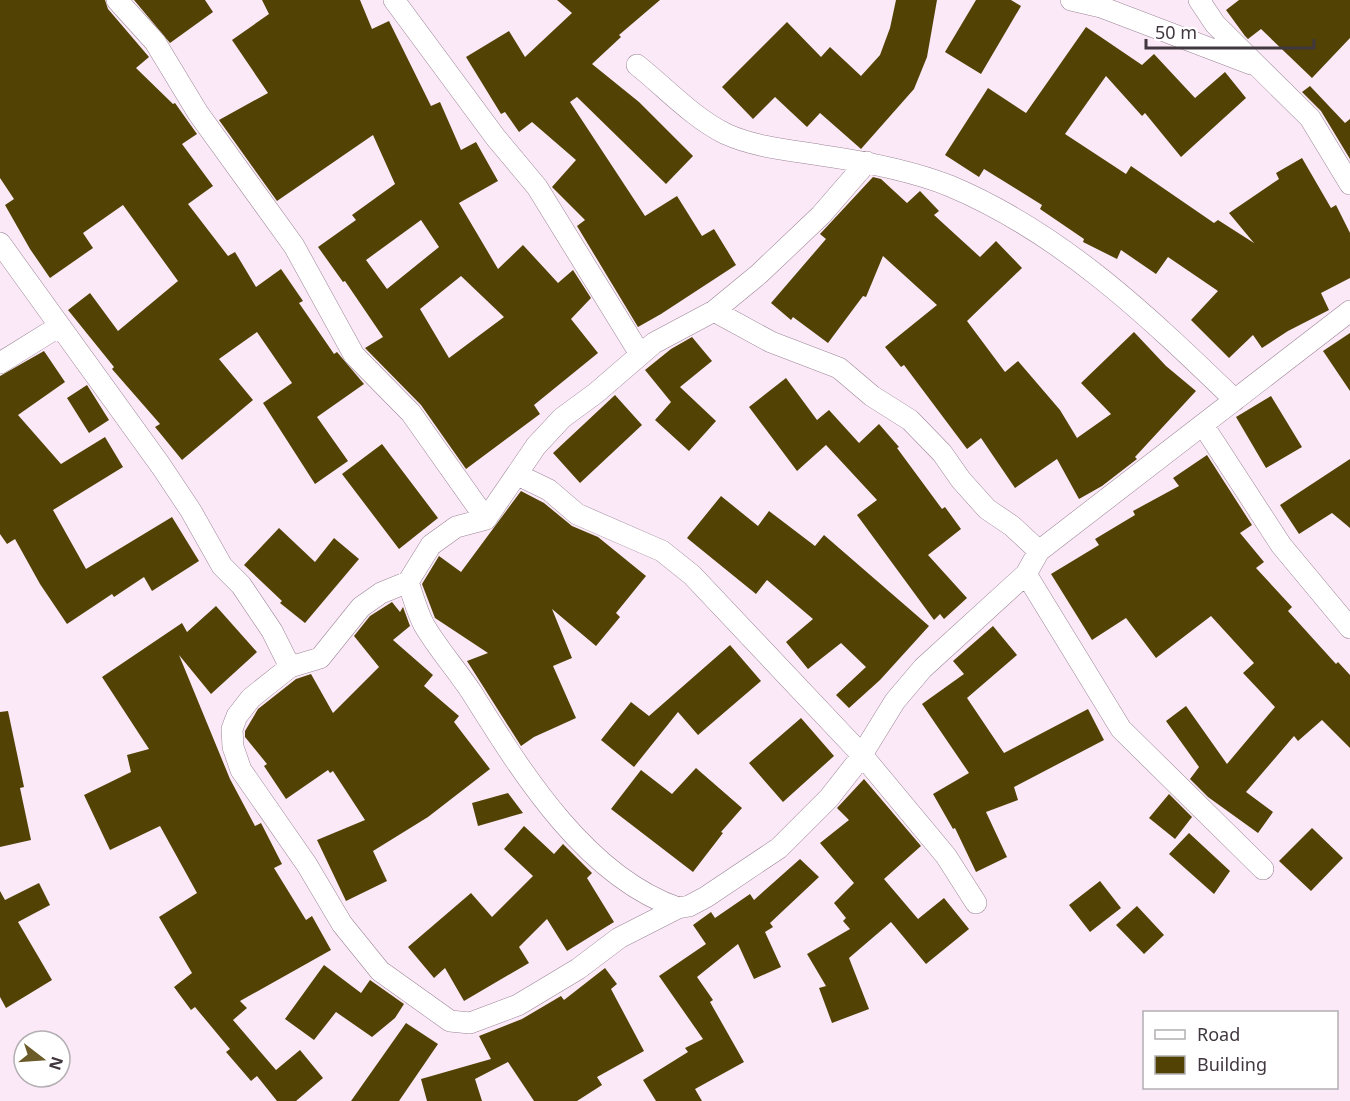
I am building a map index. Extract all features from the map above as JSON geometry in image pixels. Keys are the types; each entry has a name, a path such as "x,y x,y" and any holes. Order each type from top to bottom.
{"street":[{"path":"117,0 155,42 198,113 294,246 354,355 411,413 486,519"},
{"path":"394,0 496,138 537,187 640,354"},
{"path":"1071,0 1101,7 1256,66"},
{"path":"1199,0 1215,24 1310,118 1350,184"},
{"path":"637,64 698,117 727,134 761,146 867,162 950,186 998,210 1099,274 1154,322 1234,400"},
{"path":"867,162 806,230 759,274 714,311 654,343 596,393 562,418 536,446 486,519 456,527 431,545 408,582 381,593 361,607 320,658 290,668 251,698 237,716 232,729 233,747 241,770 307,865 342,924 380,970 450,1021 470,1023 519,1005 578,969 619,938 678,908 689,906 706,897 779,848 829,798 862,755 895,701 923,668 1026,574 1039,551 1350,311"},
{"path":"0,243 58,327 110,393 129,426 161,466 191,511 222,566 241,585 272,631 290,668"},
{"path":"714,311 771,342 839,368 872,396 910,420 942,453 961,480 987,508 1012,526 1039,551"},
{"path":"0,363 58,327"},
{"path":"1203,425 1281,545 1350,628"},
{"path":"518,475 549,490 577,514 662,551 693,575 862,755 946,856 976,903"},
{"path":"1026,574 1121,729 1263,869"},
{"path":"408,582 423,624 540,796 576,837 613,868 642,891 678,908"}],"building":[{"path":"0,0 105,0 108,9 149,57 136,68 173,104 175,103 197,134 182,144 213,186 188,204 228,256 235,252 256,287 281,269 303,301 299,303 334,354 337,352 364,384 317,417 348,461 315,484 263,403 292,383 257,332 219,359 253,400 182,460 155,427 160,424 112,369 114,367 68,310 90,293 118,331 178,281 123,205 83,233 93,248 50,278 30,249 5,205 14,199 0,178"},
{"path":"134,0 205,0 213,12 170,43"},
{"path":"262,0 360,0 372,29 389,21 431,106 440,102 461,150 476,142 498,181 459,203 498,269 523,245 558,283 573,270 591,298 571,319 598,353 534,405 540,414 466,469 421,405 365,348 383,337 345,281 343,282 318,247 356,220 352,215 395,184 373,135 277,201 219,120 268,93 232,40 269,14","holes":["421,220 439,247 387,289 366,260","461,276 504,317 449,358 420,309"]},
{"path":"557,0 660,0 619,35 621,37 592,64 639,102 693,156 666,184 577,97 570,102 645,216 677,196 702,236 714,229 736,265 638,327 577,226 585,220 552,187 576,160 532,122 519,132 505,112 501,114 466,57 509,31 525,57 572,13"},
{"path":"896,0 937,0 927,57 914,89 861,149 820,113 807,127 775,97 753,119 722,87 787,22 821,57 830,47 861,76 880,55 890,28"},
{"path":"976,0 1011,0 1021,6 981,74 945,52"},
{"path":"1239,0 1350,0 1350,38 1312,78 1261,29 1248,39 1245,36 1226,10"},
{"path":"1086,27 1142,65 1154,54 1195,98 1225,72 1246,98 1181,157 1145,113 1142,116 1106,76 1065,134 1126,174 1131,166 1214,223 1218,220 1254,243 1229,213 1279,179 1276,173 1302,158 1331,208 1336,205 1350,233 1350,278 1321,293 1329,310 1288,331 1262,348 1253,335 1229,358 1191,320 1218,291 1168,257 1156,274 1121,250 1117,259 1083,242 1084,239 1040,209 1042,205 984,169 979,177 945,155 988,88 1026,113"},
{"path":"1310,86 1345,123 1350,119 1350,159 1321,111 1302,92"},
{"path":"873,177 881,179 907,203 920,191 939,211 934,215 980,257 996,241 1022,268 967,321 1005,372 1018,361 1060,410 1077,438 1111,414 1081,383 1134,332 1166,366 1196,391 1135,457 1137,459 1102,486 1079,499 1057,459 1015,488 981,438 967,449 904,365 901,367 885,347 937,305 883,256 866,297 863,296 828,343 793,317 791,320 771,303 826,239 820,234"},
{"path":"1350,333 1350,391 1323,351"},
{"path":"692,337 712,361 680,387 716,421 689,451 655,420 671,402 645,370 671,349"},
{"path":"44,351 65,382 18,415 61,464 105,437 123,467 53,510 86,569 172,517 199,561 152,591 144,577 114,597 112,594 67,624 40,584 15,539 7,544 0,534 0,376"},
{"path":"786,378 817,420 829,410 859,443 879,424 899,447 897,448 942,509 945,507 961,529 928,555 967,598 944,619 940,614 934,620 857,515 877,500 826,445 797,471 749,407"},
{"path":"87,385 109,420 89,433 67,398"},
{"path":"615,395 642,425 580,483 553,453"},
{"path":"1271,396 1302,447 1266,468 1236,417"},
{"path":"382,444 438,518 399,549 342,474"},
{"path":"1207,455 1252,525 1240,533 1264,562 1256,568 1292,607 1288,611 1336,664 1338,662 1350,675 1350,748 1322,720 1298,741 1294,736 1246,792 1273,812 1258,833 1208,797 1190,779 1199,767 1166,721 1186,706 1227,764 1275,707 1243,673 1254,663 1211,616 1156,658 1126,618 1092,640 1051,574 1099,545 1095,539 1135,515 1133,511 1179,486 1173,478"},
{"path":"1350,459 1350,528 1332,513 1299,534 1280,505"},
{"path":"521,491 544,503 572,526 598,537 646,576 616,613 620,617 596,646 552,609 572,658 553,666 576,718 534,737 521,746 467,661 488,653 435,618 422,584 439,556 461,572"},
{"path":"721,496 758,526 769,511 815,546 824,535 929,626 880,680 849,708 836,695 866,667 841,643 808,669 786,642 813,619 767,580 756,594 687,538"},
{"path":"279,528 315,562 334,538 359,559 305,623 280,603 282,601 244,565"},
{"path":"392,602 400,612 403,607 410,626 393,640 433,675 424,686 459,716 454,722 490,769 428,817 373,851 387,881 346,901 317,840 365,820 333,771 330,773 328,770 286,799 264,766 267,764 245,737 245,731 258,709 296,679 311,674 333,713 379,667 354,636 370,616"},
{"path":"216,606 257,652 211,694 179,655 230,779 255,826 261,823 282,864 274,868 306,920 312,916 331,950 240,1001 247,1008 233,1020 276,1070 300,1050 323,1078 296,1101 277,1101 257,1076 251,1081 226,1052 230,1049 195,1007 191,1010 174,987 192,973 159,917 197,893 160,826 110,850 84,795 131,772 127,755 149,749 102,677 182,623 187,632"},
{"path":"993,626 1017,655 967,698 1004,753 1088,709 1104,740 1014,787 1018,800 986,812 1007,857 976,872 955,828 953,829 933,794 969,773 922,704 964,674 953,661"},
{"path":"730,645 761,681 698,735 678,712 634,767 601,740 631,702 649,716"},
{"path":"8,711 24,787 20,788 31,840 0,847 0,712"},
{"path":"801,718 834,756 783,802 749,763"},
{"path":"696,768 742,808 721,832 723,833 693,872 611,809 641,770 672,794"},
{"path":"864,779 921,846 884,879 918,919 944,898 969,929 926,964 891,922 849,958 869,1009 832,1023 819,988 826,986 807,954 850,929 843,921 846,918 834,903 854,883 820,843 849,820 837,808"},
{"path":"508,793 523,813 478,826 472,803"},
{"path":"1169,794 1192,817 1175,839 1149,818"},
{"path":"524,826 554,854 563,844 592,873 587,878 614,922 567,951 547,919 519,947 529,963 464,1001 445,968 434,978 408,947 471,893 492,917 533,876 504,849"},
{"path":"1312,828 1343,858 1311,891 1279,861"},
{"path":"1189,833 1230,871 1214,894 1169,854"},
{"path":"800,859 819,877 770,923 773,927 765,932 781,967 754,979 738,944 697,977 713,1000 710,1002 744,1062 695,1089 702,1101 656,1101 643,1080 688,1052 685,1048 703,1039 659,976 706,944 693,925 711,912 715,918 750,894 754,900"},
{"path":"1100,881 1121,908 1090,932 1069,905"},
{"path":"39,883 50,905 18,922 52,980 6,1008 0,997 0,891 5,900"},
{"path":"1137,906 1164,935 1144,954 1116,925"},
{"path":"324,965 361,993 370,980 404,1004 395,1018 372,1037 336,1012 314,1040 285,1019"},
{"path":"605,968 617,984 611,989 644,1051 597,1077 602,1085 577,1101 534,1101 508,1062 475,1079 482,1101 427,1101 421,1079 491,1059 479,1036 522,1019 561,996 564,1000"},
{"path":"406,1023 438,1044 399,1101 351,1101"}]}
